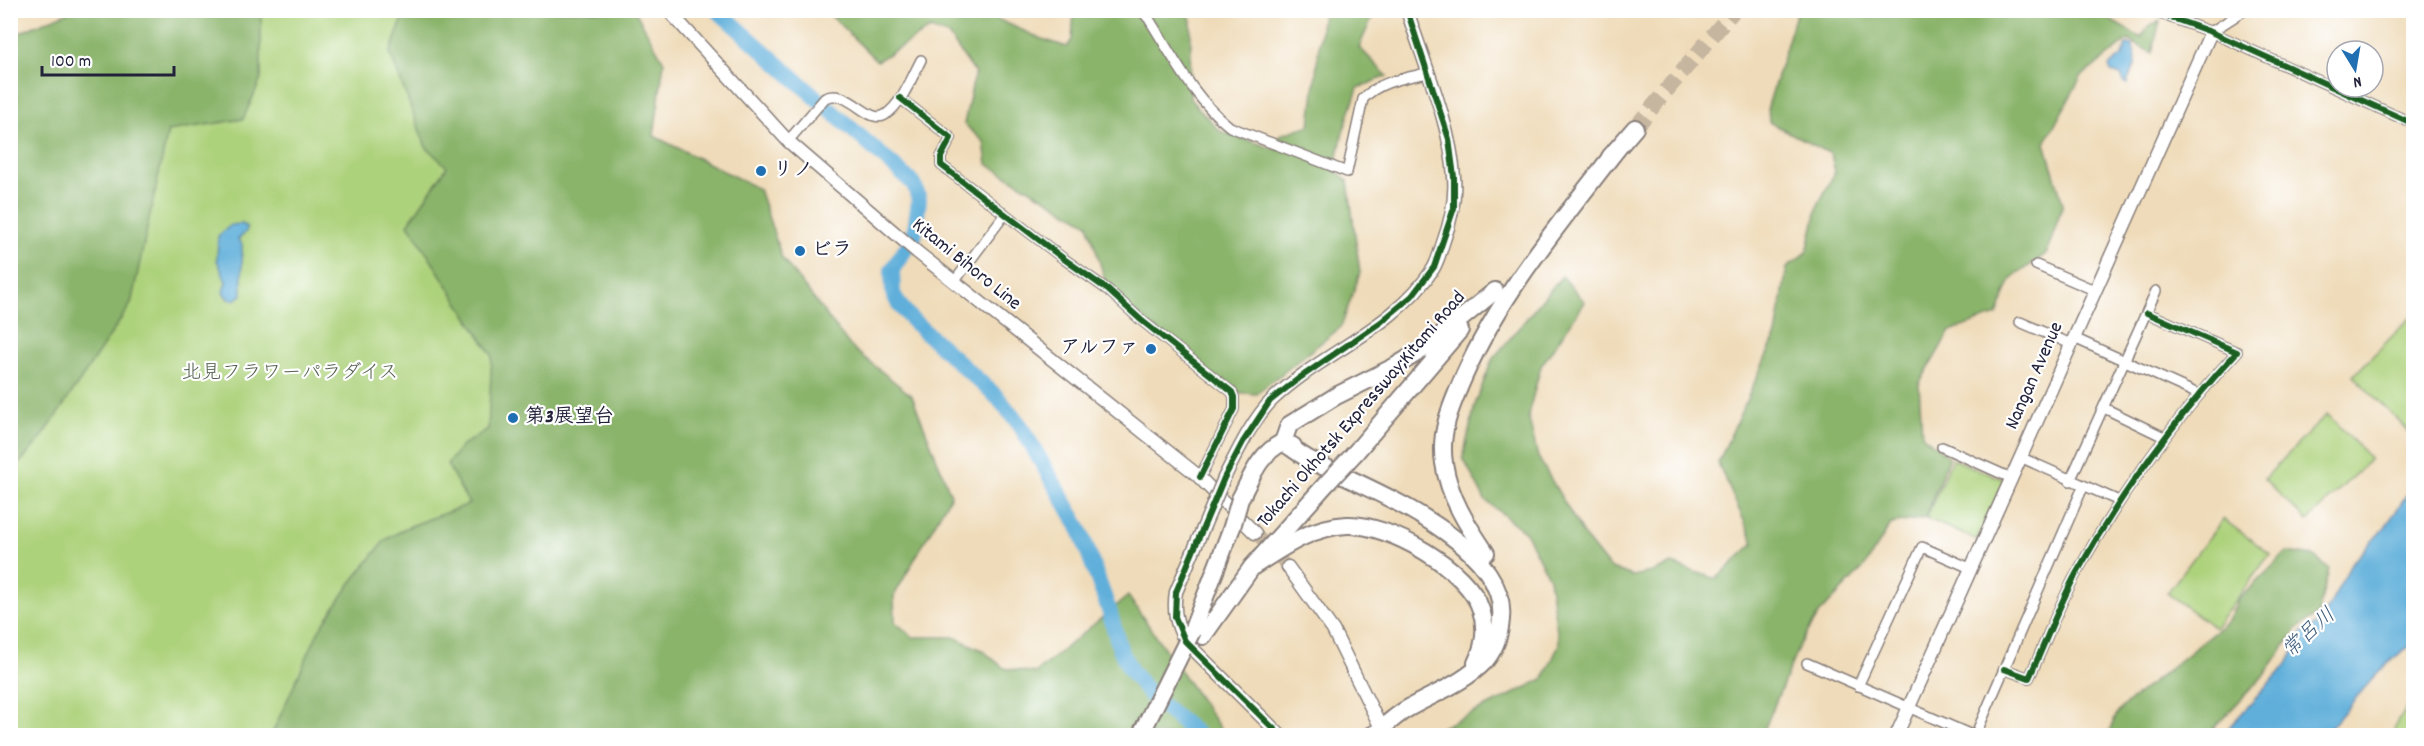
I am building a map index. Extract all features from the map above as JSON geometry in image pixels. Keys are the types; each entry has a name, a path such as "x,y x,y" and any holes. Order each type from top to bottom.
{"highway":[{"name":"Tokachi Okhotsk Expressway;Kitami Road","path":"1141,735 1182,666 1197,633 1635,128"},
{"path":"1383,732 1481,678 1492,668 1503,652 1511,626 1509,597 1503,579 1455,503 1444,462 1444,431 1450,408 1481,339 1497,310 1617,149"},
{"path":"1197,633 1240,499 1257,466 1270,449 1283,442 1289,424 1425,348 1495,291"},
{"path":"1283,442 1366,476 1424,507 1486,553"},
{"path":"1283,442 1308,459 1416,511 1475,557 1490,577 1498,593 1502,612 1500,627 1494,648 1484,661 1446,689 1405,710 1383,732"},
{"path":"1252,567 1302,536 1324,528 1350,525 1399,538 1453,571 1473,593 1481,610 1485,634 1481,652 1471,672"}],"main road":[{"name":"Kitami Bihoro Line","path":"668,10 788,141 917,252 1200,477 1255,533"},
{"path":"1281,735 1185,641 1178,626 1174,605 1176,592 1224,478 1243,442 1270,401 1381,322 1412,296 1434,267 1454,208 1454,177 1449,139 1407,10"},
{"name":"Nangan Avenue","path":"1896,735 2211,32"},
{"path":"1288,567 1333,630 1383,732 1365,735"}],"street":[{"path":"1141,10 1195,91 1217,117 1230,127 1347,172 1363,99 1370,91 1394,81 1427,73"},
{"path":"2151,10 2211,32 2414,124"},
{"path":"2211,32 2245,10"},
{"path":"788,141 825,98 832,95 839,95 873,116 886,115 900,98 921,60"},
{"path":"900,98 951,138 941,157 941,165 1064,260 1108,290 1141,320 1232,392 1234,409 1200,477"},
{"path":"954,282 1005,213"},
{"path":"2036,265 2094,290"},
{"path":"2070,481 2156,291"},
{"path":"2004,669 2029,678 2075,576 2119,501 2164,437 2198,394 2237,352 2147,313"},
{"path":"2020,322 2124,361 2198,394"},
{"path":"2104,408 2164,437"},
{"path":"1942,447 2011,478"},
{"path":"2020,458 2119,501"},
{"path":"1807,663 1975,735 2083,487"},
{"path":"1858,686 1922,547 1970,568"}],"green space":[{"path":"406,10 635,11 664,62 654,136 759,189 782,258 851,347 912,396 951,495 894,596 895,622 913,637 954,637 982,650 1004,668 1035,673 1128,596 1225,735 271,736 319,630 351,583 385,540 408,527 469,504 447,464 463,445 488,429 492,355 408,224 447,167 426,147 390,53"},
{"path":"71,11 261,11 261,79 243,119 168,131 131,304 43,436 11,473 11,36"},
{"name":"北見フラワーパラダイス","path":"206,11 429,11 560,400 311,735 11,736 11,413"},
{"path":"826,11 979,11 1042,39 1067,47 1072,40 1074,11 1187,11 1191,20 1190,99 1220,131 1278,150 1280,135 1310,125 1323,11 1375,11 1359,47 1387,76 1358,88 1343,132 1335,170 1348,181 1360,273 1341,327 1256,394 1232,392 1108,290 1088,224 987,164 984,142 964,124 975,73 949,36 930,29 877,61"},
{"path":"1797,11 2095,11 2141,38 2148,26 2160,21 2152,53 2128,40 2081,77 2045,143 2063,204 2047,253 2011,279 1997,315 1950,331 1919,384 1922,435 1949,457 1925,518 1891,524 1865,566 1819,614 1799,646 1762,735 1422,736 1543,679 1559,645 1549,578 1525,532 1485,500 1463,458 1475,405 1492,360 1562,276 1585,302 1541,366 1528,415 1538,457 1584,536 1609,567 1632,576 1652,572 1672,564 1716,579 1754,543 1718,463 1776,335 1787,268 1807,252 1818,205 1835,172 1831,154 1769,122 1768,106"},
{"path":"2413,315 2414,427 2409,431 2353,376"},
{"path":"2327,414 2371,459 2307,521 2264,479"},
{"path":"1952,459 2005,480 1977,540 1926,518"},
{"path":"2223,519 2270,554 2215,628 2167,593"},
{"path":"2287,552 2313,556 2329,569 2318,614 2297,629 2265,674 2207,735 2107,735 2119,710 2228,621 2238,600"},
{"path":"2413,696 2413,735 2391,735"}],"water":[{"path":"2126,45 2132,45 2136,59 2127,84 2124,83 2121,75 2111,72 2109,66 2123,55"},
{"path":"242,224 247,227 246,232 238,239 242,244 242,295 234,300 228,299 223,292 226,282 217,260 218,236 231,225"},
{"name":"常呂川","path":"2413,487 2413,644 2377,675 2324,735 2222,735 2287,664 2302,633 2322,620 2351,564 2385,527"}],"waterway":[{"path":"717,10 914,184 919,200 914,236 892,270 893,293 898,303 912,320 998,398 1020,425 1079,527 1109,610 1120,649 1131,671 1153,698 1199,736"}],"tunnel":[{"path":"1635,128 1734,10"},
{"path":"1255,533 1288,567"}],"cycle path":[{"path":"1281,736 1185,641 1175,617 1176,592 1224,478 1243,442 1270,401 1381,322 1412,296 1434,267 1454,208 1454,177 1449,139 1407,10"},
{"path":"2150,10 2211,32 2414,124"},
{"path":"900,98 951,138 941,157 941,165 1108,290 1141,320 1232,392 1234,409 1200,477"},
{"path":"2004,669 2029,678 2069,587 2111,515 2170,431 2237,352 2147,313"}],"place":[{"name":"リノ","path":"761,171"},
{"name":"ビラ","path":"800,251"},
{"name":"アルファ","path":"1151,349"},
{"name":"第3展望台","path":"513,418"}]}
